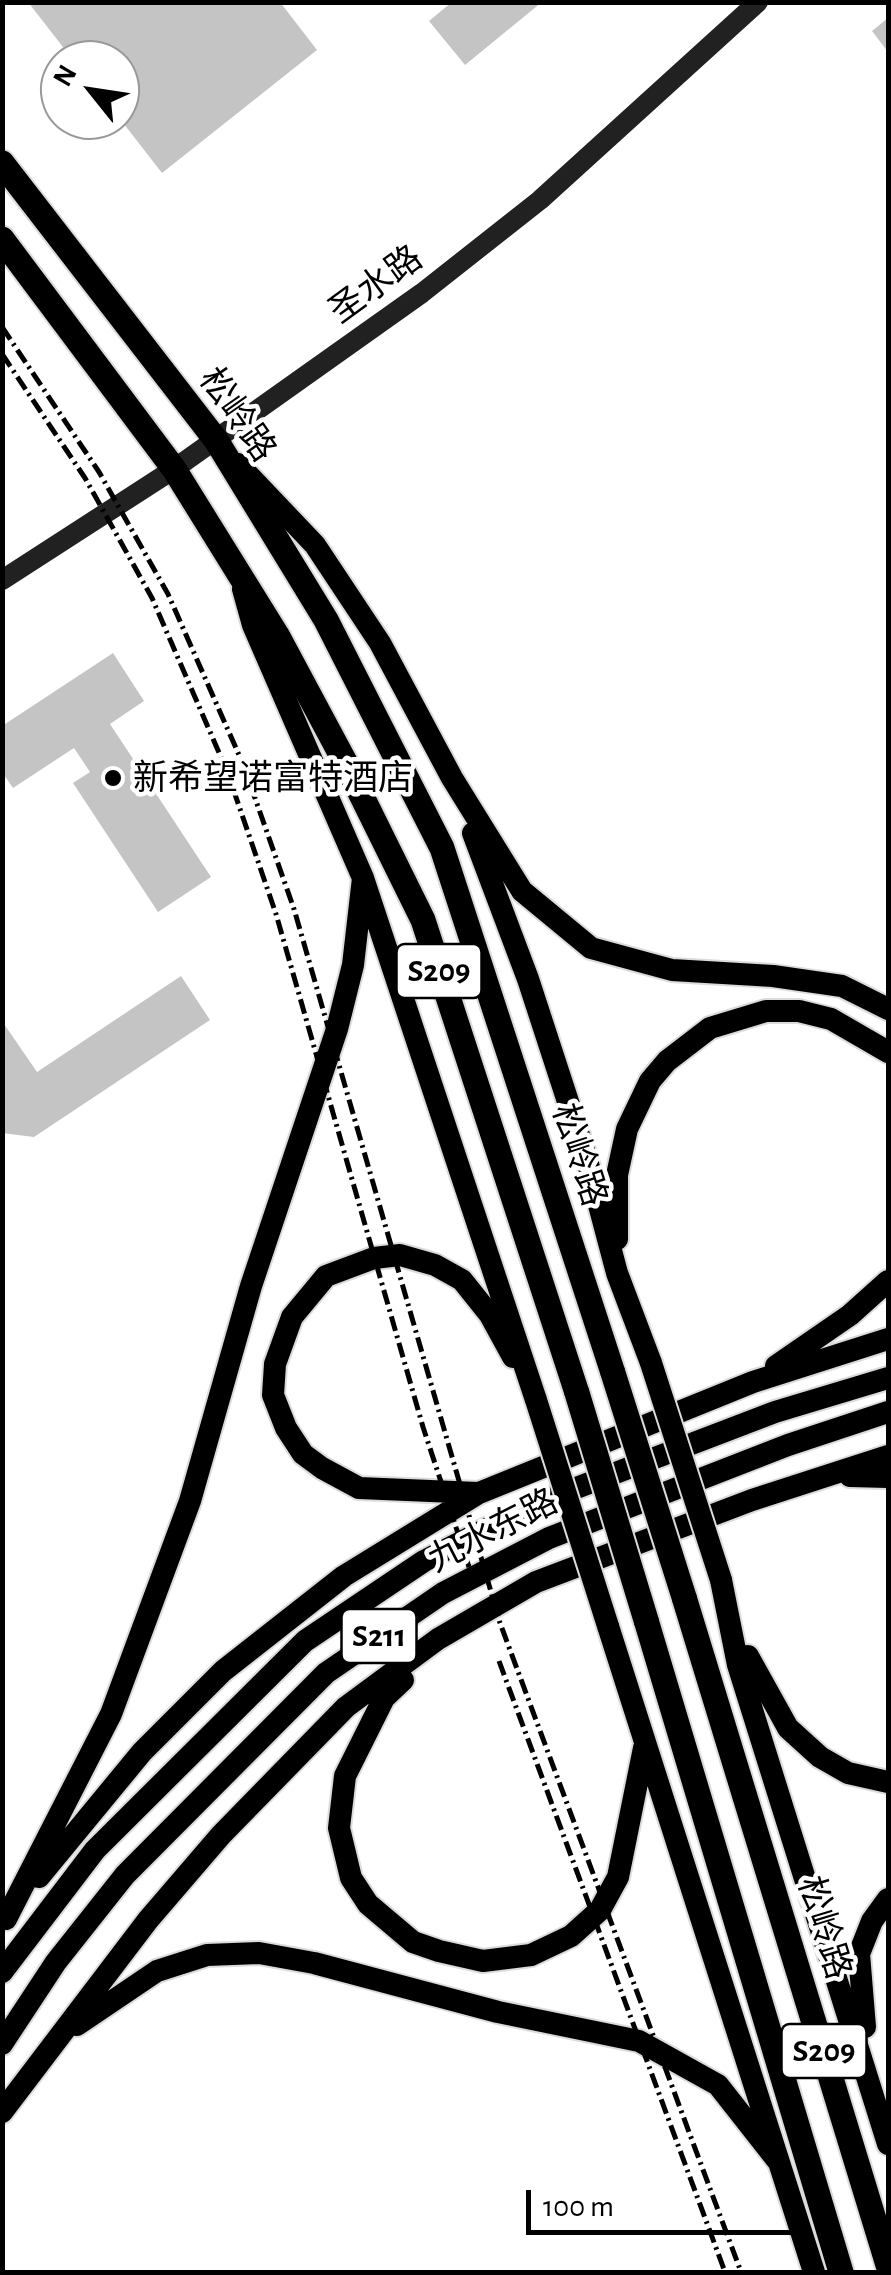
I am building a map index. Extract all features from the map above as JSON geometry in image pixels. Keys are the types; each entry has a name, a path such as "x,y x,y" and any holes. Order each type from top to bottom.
{"highway":[{"name":"松岭路","path":"2,163 216,440 326,620 442,848 684,1597 888,2265"},
{"name":"S209","path":"2,239 174,469 240,576 345,762 422,920 577,1393 841,2272"}],"main road":[{"path":"216,440 315,545 380,642 452,778 522,891 591,948 672,970 773,976 842,986 888,1009"},
{"path":"240,576 252,625 364,878 536,1400 814,2272"},
{"path":"452,778 528,979 588,1160 617,1272 651,1363 721,1580 738,1665 888,2144"},
{"path":"4,1921 111,1714 184,1518 250,1286 336,1029 353,964 364,878"},
{"path":"617,1272 617,1175 627,1129 650,1081 687,1044 732,1020 766,1012 798,1012 832,1019 888,1052"},
{"path":"479,1492 359,1488 303,1454 286,1428 273,1394 275,1364 292,1317 326,1276 374,1258 400,1255 435,1265 462,1280 490,1314 536,1400"},
{"path":"753,1382 850,1316 888,1281"},
{"path":"4,1921 142,1752 223,1671 344,1576 479,1492 753,1382 888,1338"},
{"name":"九水东路","path":"2,1972 95,1850 305,1641 424,1562 537,1503 775,1412 888,1378"},
{"name":"九水东路","path":"2,2044 56,1962 125,1875 326,1672 443,1593 549,1538 788,1445 888,1412"},
{"path":"2,2112 148,1920 221,1835 346,1707 463,1623 536,1582 752,1500 888,1456"},
{"path":"817,1482 858,1475 888,1477"},
{"path":"730,1617 788,1728 820,1756 848,1773 888,1782"},
{"path":"463,1623 384,1698 345,1776 339,1828 351,1878 386,1924 412,1942 484,1962 531,1955 571,1936 600,1910 618,1877 644,1748"},
{"path":"871,2080 860,1954 872,1921 888,1899"},
{"path":"58,2039 157,1971 207,1955 277,1956 498,2012 639,2041 718,2086 778,2160"}],"street":[{"name":"圣水路","path":"2,580 174,469 422,293 540,200 758,2"}],"building":[{"path":"28,2 280,2 317,50 162,173 136,140 140,140 140,40 57,40"},
{"path":"452,2 542,2 465,65 429,21"},
{"path":"888,18 888,52 872,31"},
{"name":"新希望诺富特酒店","path":"113,653 144,701 110,724 211,877 158,912 73,783 90,772 74,748 13,788 2,772 2,726"},
{"path":"181,976 210,1020 34,1137 2,1133 2,1021 37,1072"}],"railway":[{"path":"2,327 99,472 168,594 243,764 294,909 500,1623 741,2272"},
{"path":"2,354 85,478 152,598 227,771 276,914 423,1427 470,1570"},
{"path":"499,1661 725,2272"}],"place":[{"name":"新希望诺富特酒店","path":"113,778"}]}
